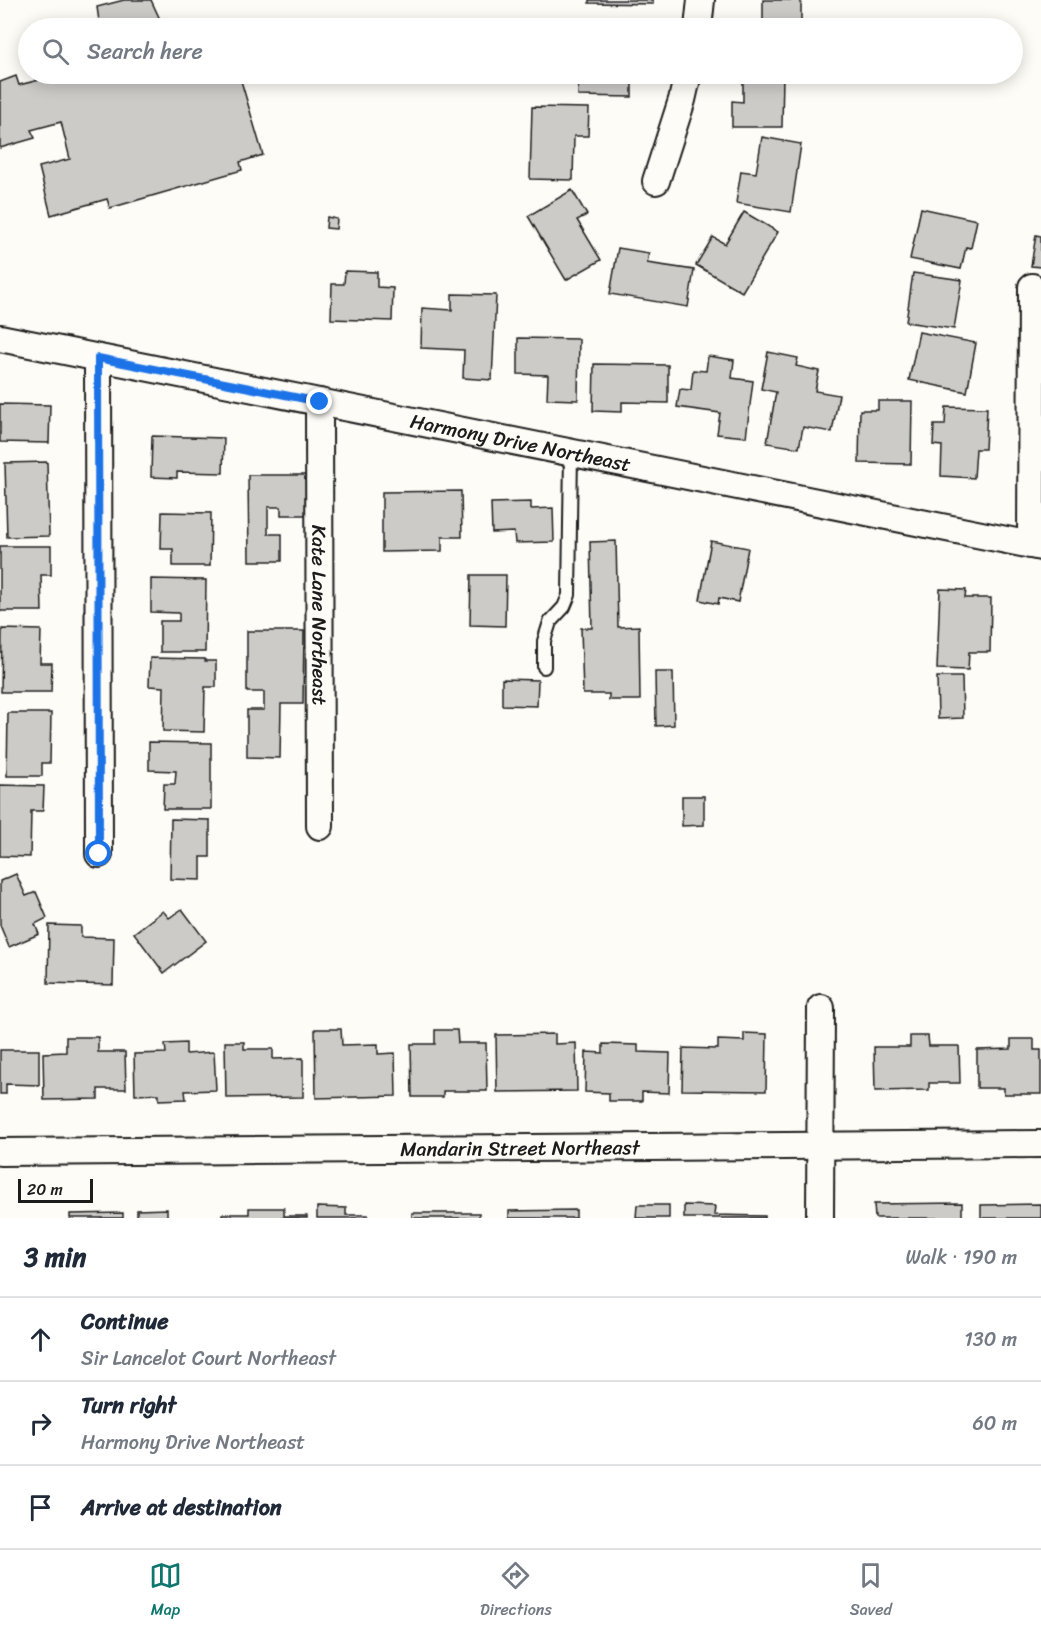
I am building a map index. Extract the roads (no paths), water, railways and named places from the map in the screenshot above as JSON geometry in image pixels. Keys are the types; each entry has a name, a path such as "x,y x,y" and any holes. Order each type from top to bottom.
{"street":[{"path":"699,18 701,0"},
{"path":"656,181 686,84"},
{"path":"1032,287 1036,546"},
{"name":"Harmony Drive Northeast","path":"0,338 1036,546"},
{"path":"98,358 99,854"},
{"name":"Kate Lane Northeast","path":"320,402 320,826"},
{"path":"820,1218 821,1008"},
{"name":"Mandarin Street Northeast","path":"0,1152 1041,1144"}],"lane":[{"path":"544,667 544,640 550,622 564,607 569,595 571,453"}]}
